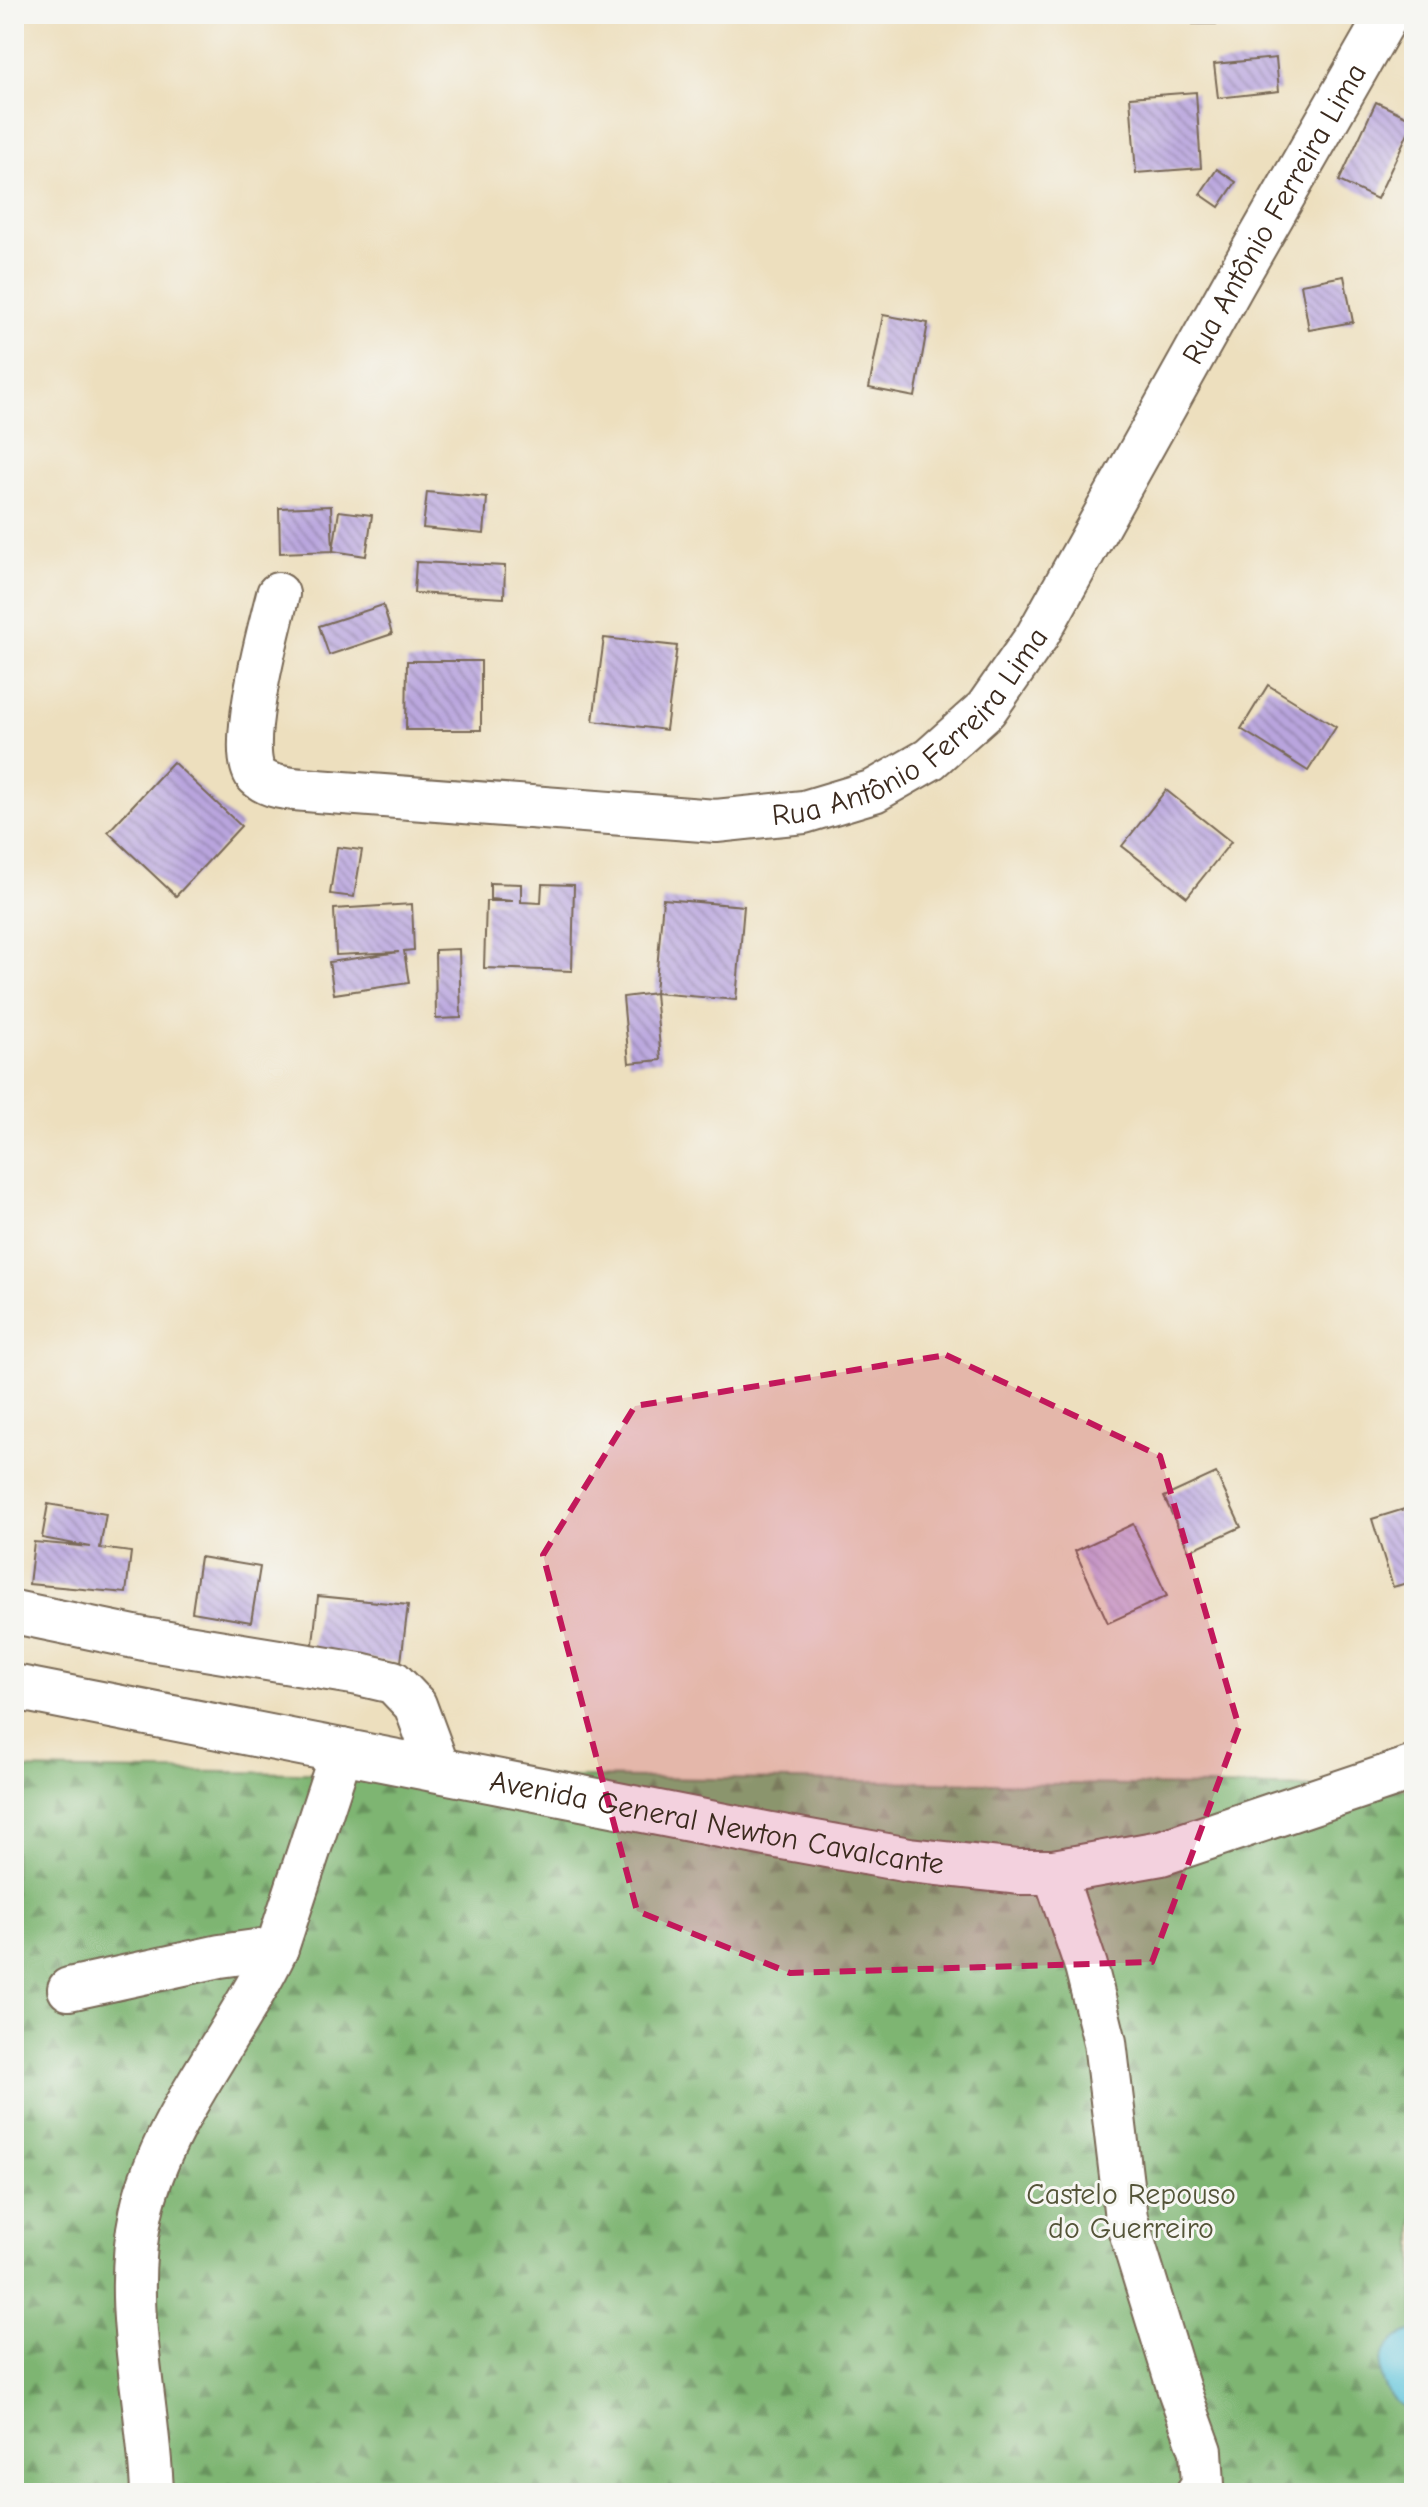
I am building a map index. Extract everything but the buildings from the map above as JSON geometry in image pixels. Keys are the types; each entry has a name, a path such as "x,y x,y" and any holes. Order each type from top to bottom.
{"main road":[{"name":"Avenida General Newton Cavalcante","path":"14,1687 909,1860 972,1868 1054,1872 1161,1853 1414,1768"}],"street":[{"name":"Rua Antônio Ferreira Lima","path":"278,594 248,747 250,764 256,776 268,784 317,791 716,821 804,812 874,791 930,759 986,709 1037,636 1388,14"},
{"path":"14,1612 144,1639 393,1682 415,1705 439,1770"},
{"path":"152,2493 134,2310 135,2259 141,2214 151,2179 175,2126 259,1987 277,1948 342,1750"},
{"path":"1054,1872 1086,1966 1105,2042 1126,2218 1201,2451 1203,2485 1197,2493"},
{"path":"69,1989 220,1956 277,1948"}],"highlighted area":[{"path":"946,1355 1160,1456 1239,1727 1152,1962 790,1973 637,1911 543,1555 635,1406"}],"green space":[{"name":"Castelo Repouso do Guerreiro","path":"14,1769 1414,1789 1414,2493 14,2493"}],"water":[{"path":"1414,2331 1414,2411 1399,2404 1389,2394 1380,2370 1388,2346"}]}
